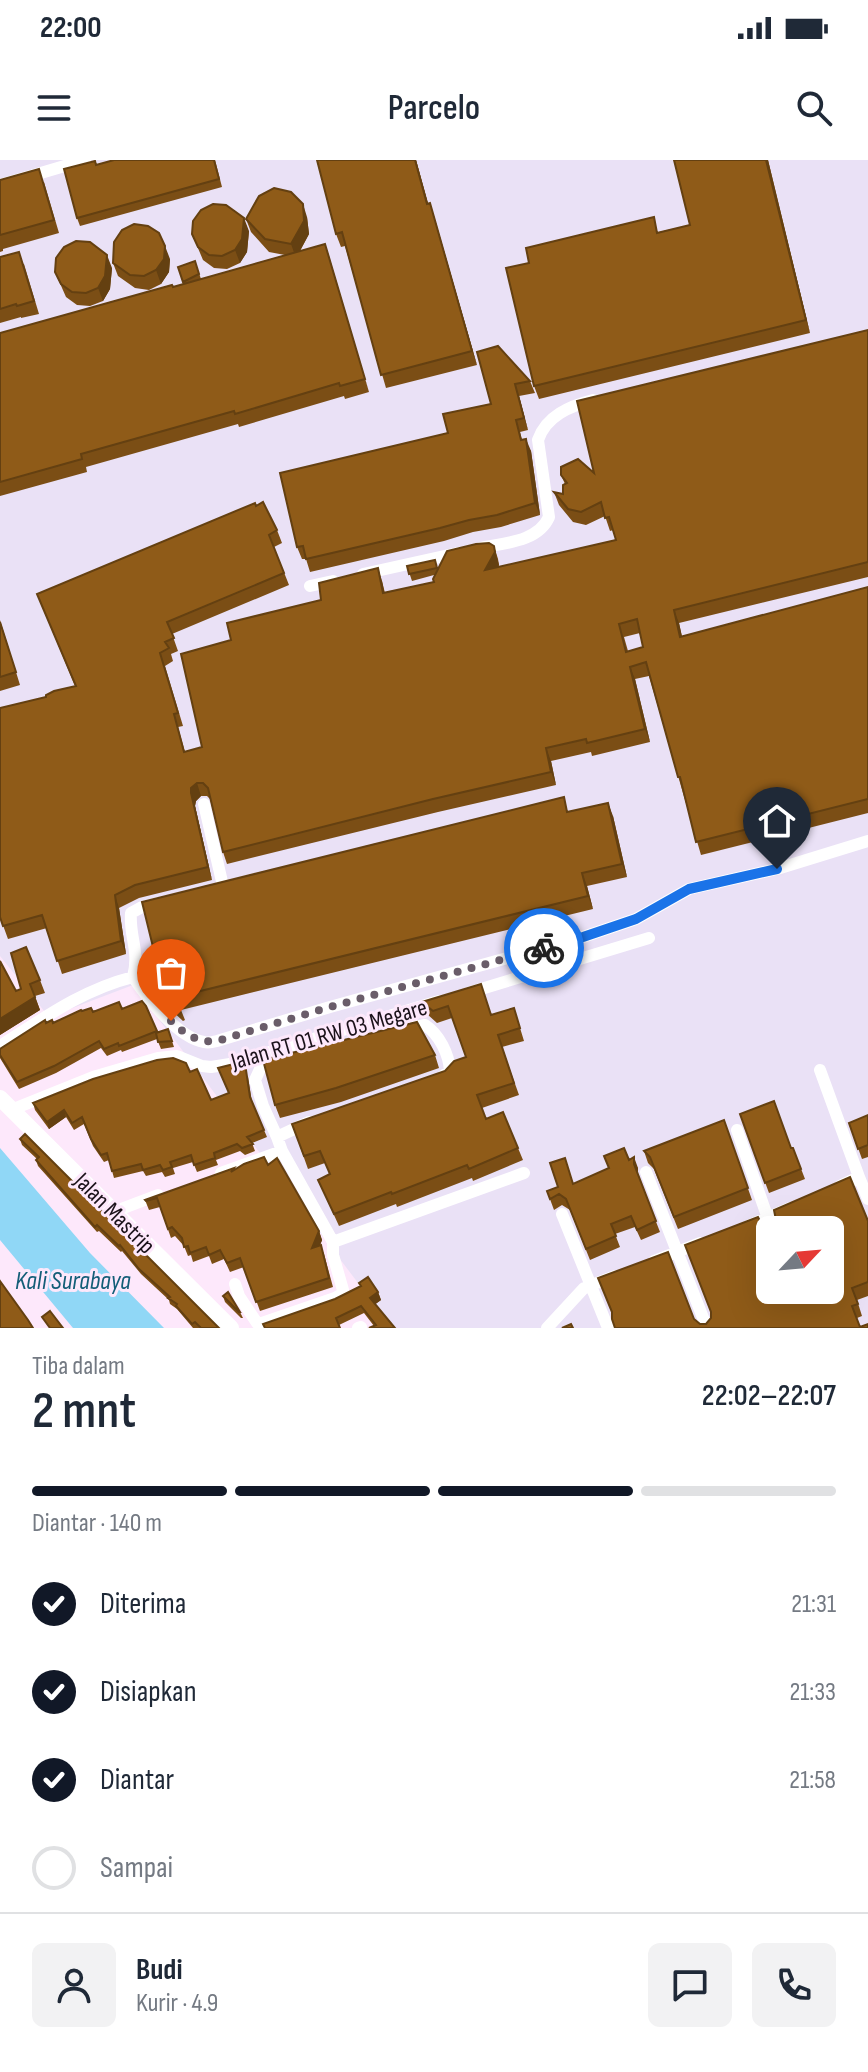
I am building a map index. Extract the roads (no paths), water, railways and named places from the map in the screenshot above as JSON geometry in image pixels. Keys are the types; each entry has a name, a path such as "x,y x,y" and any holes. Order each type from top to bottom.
{"main road":[{"name":"Jalan Mastrip","path":"6,1104 231,1328"}],"street":[{"path":"0,185 85,160"},
{"path":"354,576 530,537 545,527 549,517 538,440 542,430 560,413 599,399"},
{"path":"310,586 340,579"},
{"path":"204,804 223,886"},
{"path":"171,899 131,913 137,957 133,977 150,1001 185,1034 204,1042 217,1041 583,937 636,919 689,889 777,869 868,841"},
{"name":"Jalan RT 01 RW 03 Megare","path":"6,1104 158,1058 177,1056 211,1067 230,1064 649,938"},
{"path":"0,1046 60,1006 107,984 133,977"},
{"path":"395,1031 425,1025 438,1038 450,1071 432,1080"},
{"path":"235,1284 239,1296 257,1323 339,1296 343,1290 333,1255 333,1242 282,1151 255,1080 261,1067 273,1061 349,1042"},
{"path":"820,1070 868,1199"},
{"path":"277,1137 327,1116"},
{"path":"737,1130 767,1216"},
{"path":"207,1177 282,1151"},
{"path":"646,1172 707,1328"},
{"path":"333,1242 524,1173"},
{"path":"831,1190 859,1177"},
{"path":"113,1212 163,1193"},
{"path":"782,1216 805,1201"},
{"path":"562,1214 608,1328"},
{"path":"738,1229 756,1226"},
{"path":"636,1268 708,1240"},
{"path":"547,1328 576,1295 621,1273"}],"water":[{"name":"Kali Surabaya","path":"0,1148 90,1253 164,1328 73,1328 0,1240"}]}
